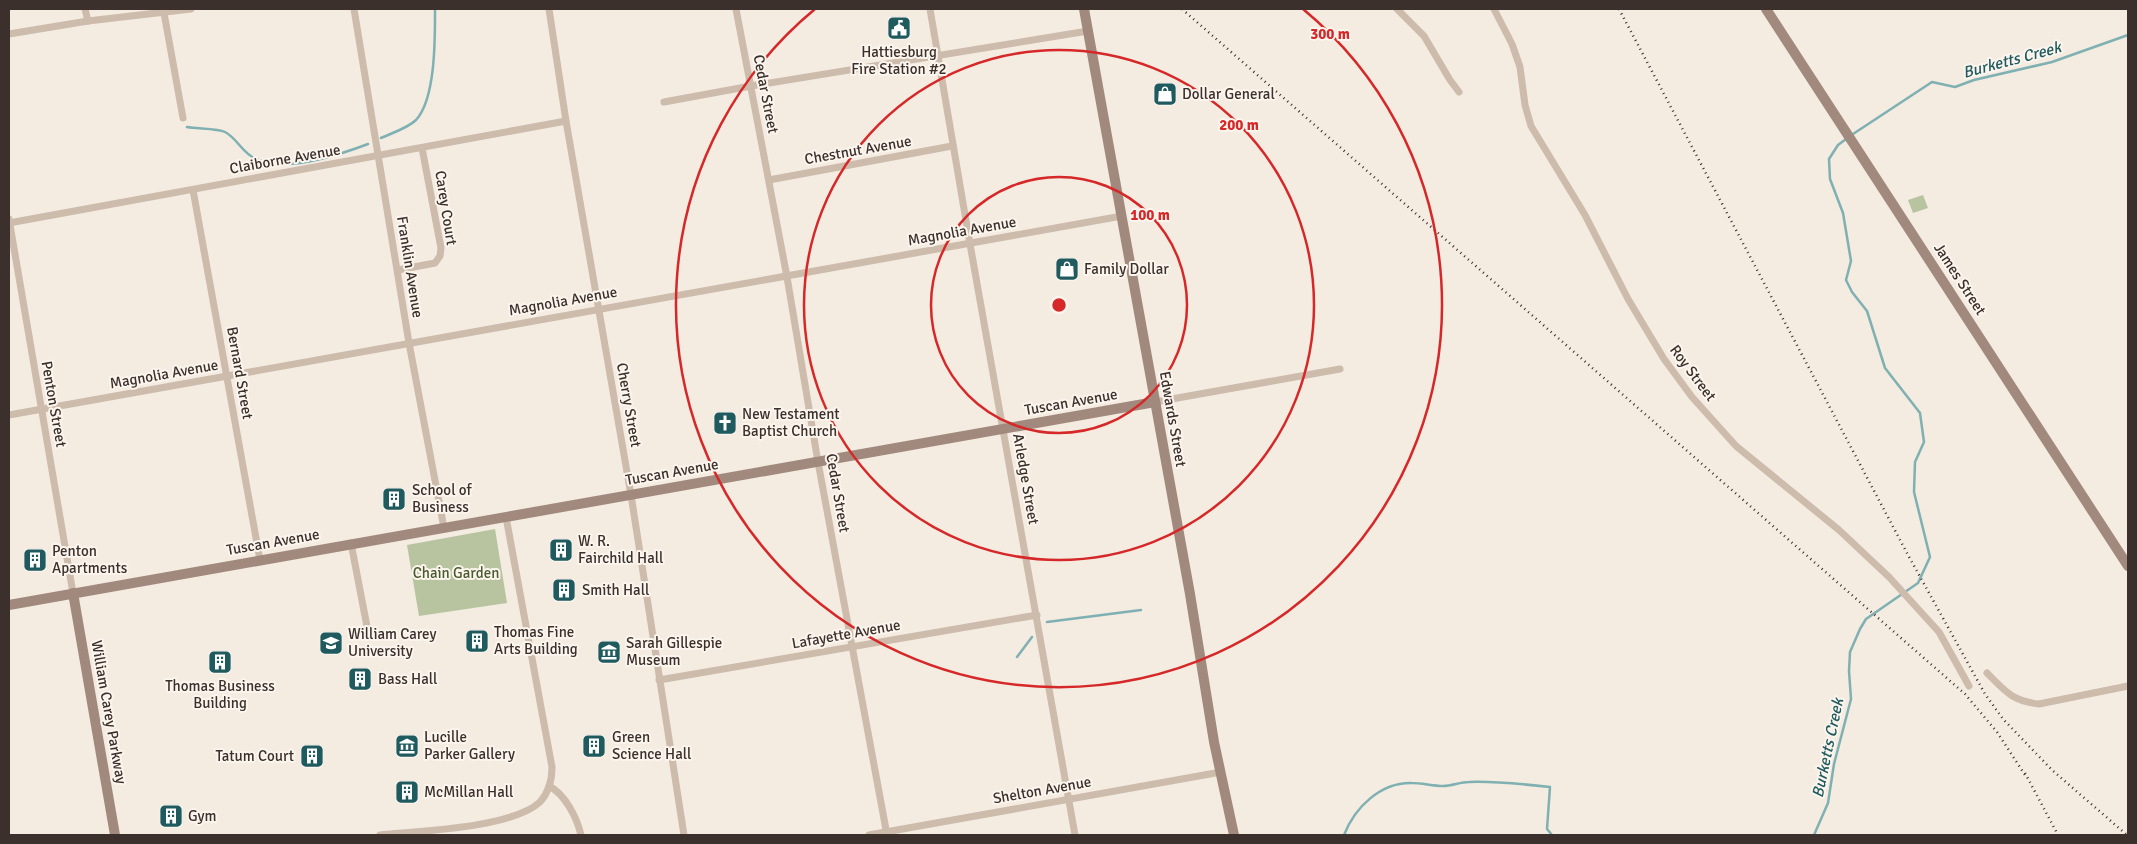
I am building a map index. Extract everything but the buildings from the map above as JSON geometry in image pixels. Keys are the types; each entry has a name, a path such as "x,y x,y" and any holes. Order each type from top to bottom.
{"main road":[{"name":"Edwards Street","path":"1084,9 1221,772 1234,835"},
{"name":"James Street","path":"1766,9 2128,566"},
{"name":"Tuscan Avenue","path":"9,605 1155,402"},
{"name":"William Carey Parkway","path":"74,593 115,835"}],"street":[{"path":"85,9 88,21"},
{"path":"9,34 88,21 191,9"},
{"name":"Franklin Avenue","path":"354,9 409,343 444,528"},
{"name":"Cherry Street","path":"549,9 566,121 631,494 684,835"},
{"name":"Cedar Street","path":"736,9 787,277 818,462 886,834"},
{"name":"Arledge Street","path":"930,9 952,146 1075,835"},
{"path":"1397,9 1424,36 1459,92"},
{"name":"Roy Street","path":"1494,9 1512,44 1520,67 1525,105 1531,126 1585,215 1628,299 1664,359 1692,397 1736,446 1839,530 1889,577 1944,640 1969,686"},
{"path":"164,13 183,118"},
{"path":"664,102 1088,30"},
{"name":"Claiborne Avenue","path":"9,222 566,121"},
{"name":"Chestnut Avenue","path":"769,180 952,146"},
{"name":"Carey Court","path":"398,270 435,263 440,256 441,248 422,148"},
{"name":"Bernard Street","path":"193,190 260,560"},
{"name":"Magnolia Avenue","path":"9,415 1122,216"},
{"name":"Penton Street","path":"9,222 74,593"},
{"name":"Tuscan Avenue","path":"1155,402 1340,369"},
{"path":"380,835 461,827 517,815 540,801 549,786 552,767 506,517"},
{"path":"351,543 369,637"},
{"name":"Lafayette Avenue","path":"659,680 1037,615"},
{"path":"1987,673 2005,692 2016,699 2039,704 2128,686"},
{"name":"Shelton Avenue","path":"869,835 886,834 1221,772"},
{"path":"549,786 557,790 570,809 581,835"}],"green space":[{"path":"1923,195 1928,208 1913,213 1908,200"},
{"name":"Chain Garden","path":"495,529 507,603 419,616 407,545"}],"waterway":[{"path":"381,138 413,123 423,110 431,83 433,67 435,9"},
{"name":"Burketts Creek","path":"1850,136 1932,82 1955,87 1974,80 2052,62 2128,35"},
{"path":"187,127 225,132 251,156 268,163 282,164 312,161 368,144"},
{"name":"Burketts Creek","path":"1814,835 1828,803 1834,764 1851,699 1850,652 1866,619 1918,583 1930,557 1914,492 1915,462 1924,442 1920,413 1885,368 1867,311 1852,292 1846,280 1851,261 1843,213 1830,179 1829,159 1838,145 1846,139"},
{"path":"1047,622 1141,610"},
{"path":"1017,657 1032,637"},
{"name":"Burketts Creek","path":"1344,835 1362,806 1370,798 1390,787 1412,783 1443,786 1466,782 1510,783 1550,787 1547,829 1552,835"}],"railway":[{"path":"1182,9 1965,694 1997,732 2027,778"},
{"path":"1619,9 1908,555 1985,694 2003,719 2052,770 2127,835"},
{"path":"2025,773 2058,835"}],"place":[{"name":"Hattiesburg Fire Station #2","path":"899,28"},
{"name":"Dollar General","path":"1165,94"},
{"name":"Family Dollar","path":"1067,269"},
{"name":"New Testament Baptist Church","path":"725,423"},
{"name":"School of Business","path":"394,499"},
{"name":"W. R. Fairchild Hall","path":"561,550"},
{"name":"Penton Apartments","path":"35,560"},
{"name":"Smith Hall","path":"564,590"},
{"name":"Thomas Fine Arts Building","path":"477,641"},
{"name":"William Carey University","path":"331,643"},
{"name":"Sarah Gillespie Museum","path":"609,652"},
{"name":"Thomas Business Building","path":"220,662"},
{"name":"Bass Hall","path":"360,679"},
{"name":"Lucille Parker Gallery","path":"407,746"},
{"name":"Green Science Hall","path":"594,746"},
{"name":"Tatum Court","path":"312,756"},
{"name":"McMillan Hall","path":"407,792"},
{"name":"Gym","path":"171,816"}]}
